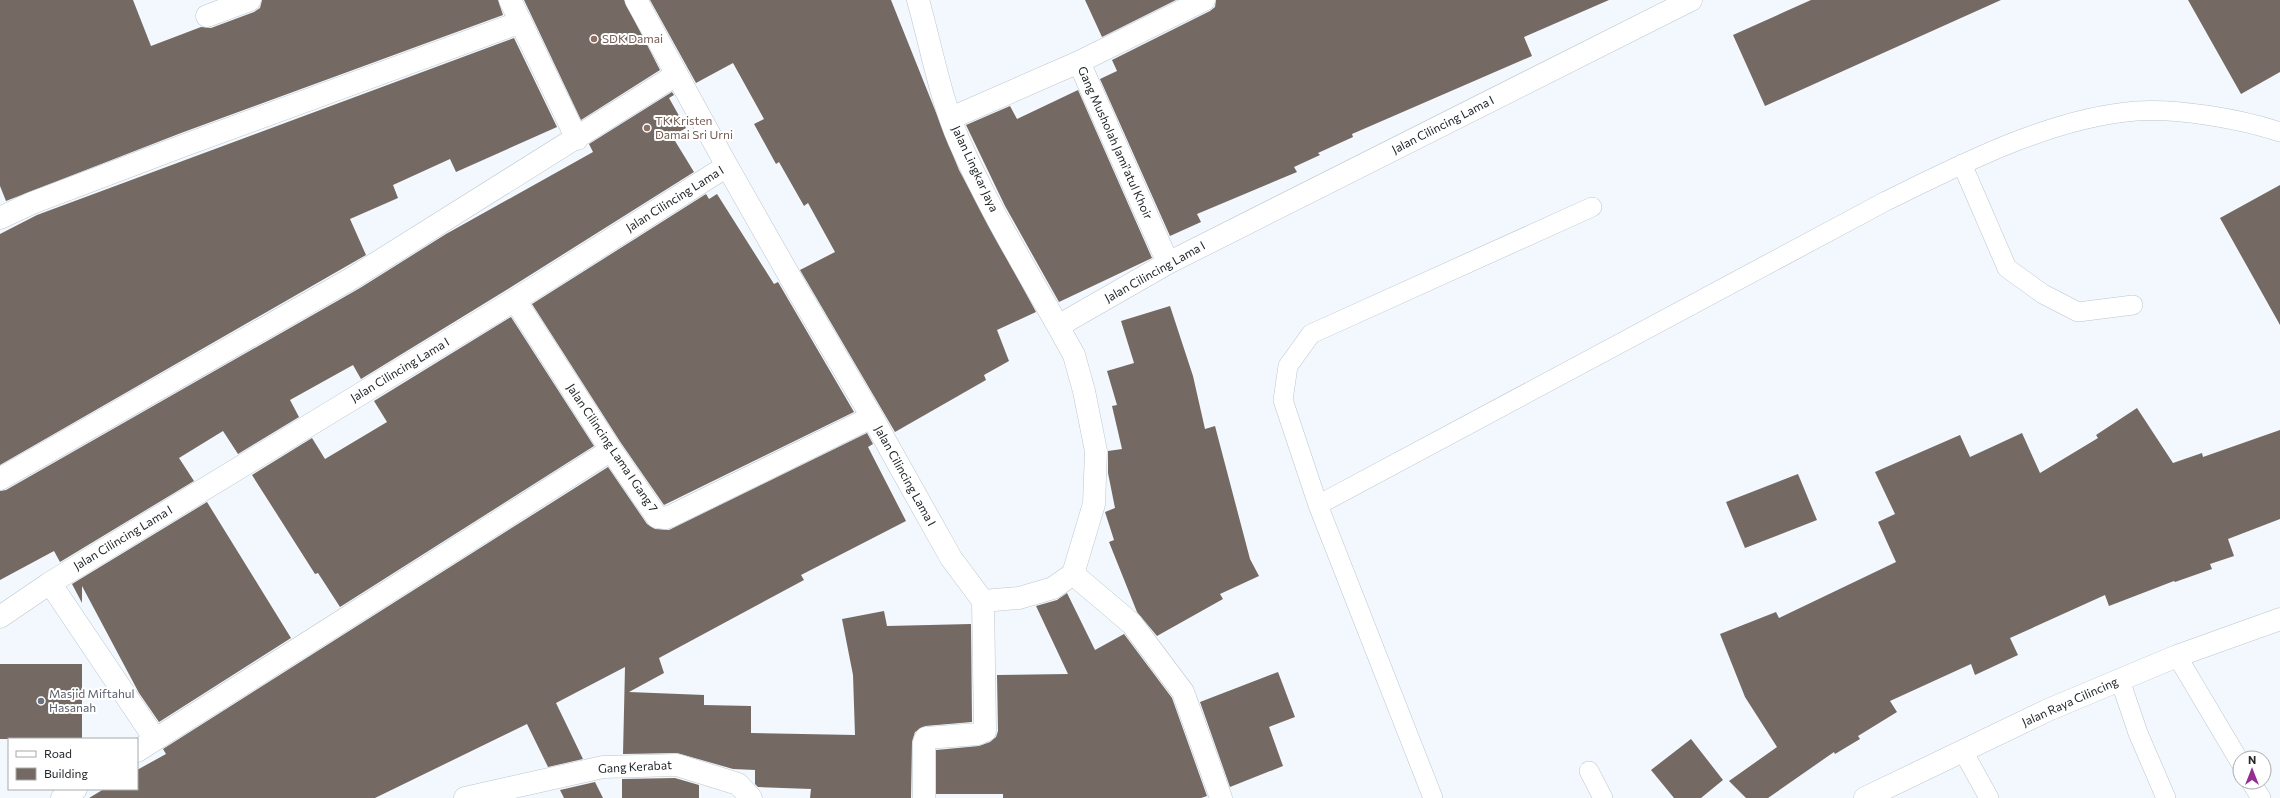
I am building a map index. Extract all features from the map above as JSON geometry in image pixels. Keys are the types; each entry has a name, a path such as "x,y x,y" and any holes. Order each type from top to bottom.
{"street":[{"path":"207,16 250,0"},
{"path":"510,0 576,139"},
{"path":"636,0 727,166"},
{"name":"Jalan Lingkar Jaya","path":"918,0 950,118 959,141 1008,238 1058,326"},
{"name":"Gang Musholah Jami'atul Khoir","path":"1168,263 1079,62 1204,0"},
{"name":"Jalan Cilincing Lama I","path":"1058,326 1168,263 1692,0"},
{"path":"0,218 32,203 178,148 521,22"},
{"path":"950,118 1079,62"},
{"path":"0,479 354,277 676,75"},
{"name":"Jalan Cilincing Lama I","path":"0,617 50,583 515,300 727,166 872,417 950,558 983,601"},
{"name":"Jalan Cilincing Lama I Gang 7","path":"515,300 611,450 657,517 664,518 872,417"},
{"path":"924,798 924,742 926,738 978,734 984,731 983,601 1018,598 1053,588 1073,574 1094,504 1096,451 1084,391 1074,356 1058,326"},
{"path":"50,583 146,745 611,450"},
{"path":"1073,574 1132,624 1183,692 1221,798"},
{"name":"Jalan Raya Cilincing","path":"1867,798 2048,710 2177,656 2280,619"},
{"name":"Gang Kerabat","path":"465,798 603,767 677,765 738,784 751,798"},
{"path":"62,798 74,790"}],"lane":[{"path":"1318,505 1879,205 1962,164 2007,146 2082,120 2137,111 2191,113 2253,123 2280,132"},
{"path":"1962,164 2007,268 2044,294 2078,312 2133,305"},
{"path":"1433,798 1318,505 1283,400 1288,366 1311,334 1592,208"},
{"path":"2177,656 2233,750"},
{"path":"2120,680 2138,733 2166,798"},
{"path":"1963,751 1989,798"},
{"path":"1589,771 1603,798"}],"building":[{"path":"0,0 133,0 151,46 201,27 211,28 254,12 260,8 262,0 498,0 503,15 181,133 6,201 0,186"},
{"name":"SDK Damai","path":"524,0 624,0 660,70 581,120"},
{"path":"650,0 891,0 959,170 1036,312 997,330 1009,361 984,375 986,380 895,432 800,270 835,252 808,203 804,206 779,162 776,164 754,124 764,119 733,63 696,83"},
{"path":"1085,0 1176,0 1102,37"},
{"path":"1216,0 1609,0 1524,37 1532,56 1352,134 1353,137 1318,153 1320,155 1294,167 1297,172 1197,214 1201,222 1170,236 1100,79 1117,71 1112,60 1210,11 1215,7"},
{"path":"1811,0 2001,0 1765,106 1733,35"},
{"path":"2188,0 2280,0 2280,72 2241,94"},
{"path":"514,38 557,127 456,172 450,159 393,185 398,198 350,219 366,255 0,465 0,234 37,215"},
{"path":"1078,90 1152,258 1059,302 1005,206 966,125 1010,106 1017,119"},
{"path":"672,92 674,95 669,98 686,128 672,136 694,172 361,379 353,365 290,400 299,417 238,454 223,431 179,458 194,481 60,562 54,551 0,580 0,491 6,490 360,288 446,234 593,152 589,144"},
{"path":"2280,185 2280,325 2220,218"},
{"path":"706,194 709,199 717,194 774,284 778,282 854,412 664,505 621,443 532,304"},
{"path":"1170,306 1193,376 1205,429 1215,426 1250,559 1259,576 1220,594 1223,599 1157,636 1137,612 1109,542 1114,540 1105,512 1115,508 1108,473 1108,451 1122,449 1112,406 1117,405 1107,371 1134,363 1121,321"},
{"path":"511,317 594,446 340,607 318,573 315,574 252,475 312,438 325,459 387,422 374,401"},
{"path":"2137,408 2173,463 2202,453 2203,457 2280,430 2280,519 2228,539 2234,556 2210,564 2212,569 2175,582 2174,581 2109,606 2105,595 2010,638 2018,655 1975,675 1971,664 1890,701 1897,712 1858,736 1860,739 1835,754 1834,752 1768,798 1746,798 1729,781 1777,747 1745,697 1720,634 1776,612 1779,618 1896,562 1878,522 1895,514 1875,472 1960,435 1970,457 2022,433 2040,473 2098,438 2096,435"},
{"path":"867,433 873,444 868,447 906,521 801,575 804,580 659,658 664,673 629,692 704,695 704,705 751,706 751,733 855,735 853,675 842,619 884,611 887,626 971,624 972,722 925,726 915,732 912,742 911,798 810,798 811,789 758,787 755,784 755,770 733,769 677,753 623,754 625,667 556,703 583,759 548,767 527,724 375,798 89,798 102,790 138,790 138,769 166,754 163,749 608,467 647,524 655,529 669,530"},
{"path":"1798,474 1817,520 1745,548 1726,502"},
{"path":"207,502 291,638 159,722 139,693 82,586 82,603 72,584"},
{"path":"1067,593 1095,650 1124,634 1172,698 1207,796 1201,798 1003,798 1003,794 936,794 936,750 979,746 990,742 996,737 998,731 997,675 1068,674 1036,606 1057,600"},
{"name":"Masjid Miftahul Hasanah","path":"0,664 82,664 82,738 0,739"},
{"path":"1278,672 1295,717 1269,727 1283,766 1230,787 1200,702"},
{"path":"1691,739 1723,780 1701,798 1674,798 1651,770"},
{"path":"675,778 699,785 699,798 622,798 622,779"},
{"path":"595,782 603,798 564,798 560,790"}],"place":[{"name":"SDK Damai","path":"594,39"},
{"name":"TK Kristen Damai Sri Urni","path":"647,128"},
{"name":"Masjid Miftahul Hasanah","path":"41,701"}]}
